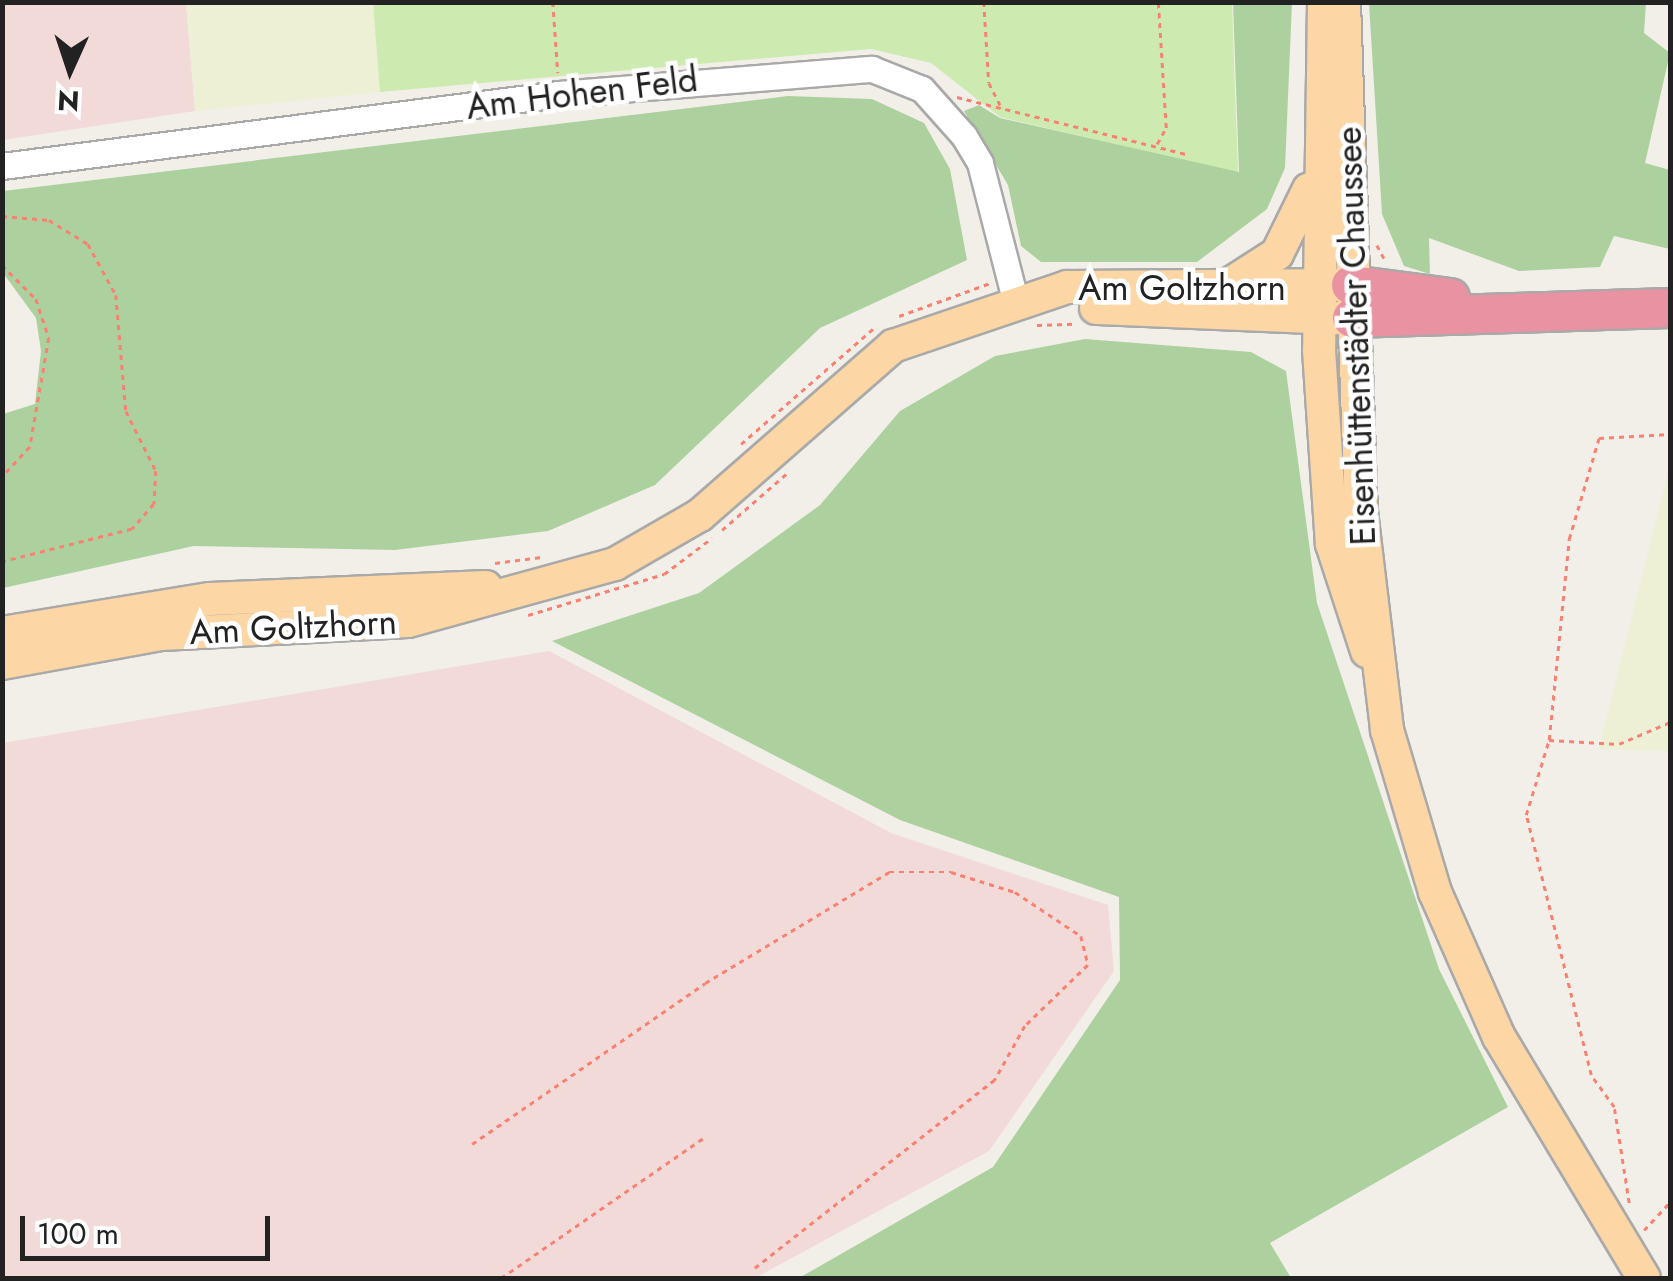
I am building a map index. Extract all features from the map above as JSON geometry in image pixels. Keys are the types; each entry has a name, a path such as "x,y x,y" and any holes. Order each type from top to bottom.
{"highway":[{"path":"1334,302 1400,291 1517,306"},
{"path":"1334,302 1670,308"}],"main road":[{"name":"Eisenhüttenstädter Chaussee","path":"1324,2 1318,178 1376,670 1443,910 1499,1037 1644,1278"},
{"name":"Eisenhüttenstädter Chaussee","path":"1334,302 1344,2"},
{"path":"1212,288 1261,272 1318,178"},
{"name":"Am Goltzhorn","path":"2,663 162,634 408,622 700,516 878,356 1012,290 1212,288 1334,302"},
{"name":"Am Goltzhorn","path":"1012,290 1334,302"},
{"name":"Am Goltzhorn","path":"2,633 192,601 570,564"}],"street":[{"name":"Am Hohen Feld","path":"2,166 559,94 852,68 922,89"},
{"path":"922,89 980,163 1012,290"}],"path":[{"path":"553,2 559,94"},
{"path":"984,2 989,83 1000,106"},
{"path":"1156,146 1166,128 1158,2"},
{"path":"922,89 1190,154"},
{"path":"2,216 48,220 88,244 116,295 126,412 156,471 154,504 132,529 2,562"},
{"path":"1378,246 1401,275 1400,291"},
{"path":"2,265 36,299 49,338 30,447 2,477"},
{"path":"732,453 850,342 1012,290"},
{"path":"1632,1214 1614,1107 1591,1076 1526,836 1550,740 1569,539 1599,438 1670,434"},
{"path":"476,565 570,564"},
{"path":"1550,740 1620,744 1670,722"},
{"path":"472,1144 705,982 889,872 951,872 1014,892 1081,936 1088,966 1024,1026 995,1080 755,1268"},
{"path":"501,1278 702,1138"},
{"path":"1638,1236 1670,1202"},
{"path":"1618,1204 1638,1236"},
{"path":"1635,1225 1638,1236"}],"shaded area":[{"path":"3,3 186,3 195,111 3,140"},
{"path":"549,651 891,833 1108,905 1114,971 989,1151 755,1278 3,1278 3,743"}],"green space":[{"path":"186,3 373,3 380,92 195,111"},
{"path":"373,3 1232,3 1238,173 1000,117 931,63 871,49 380,92"},
{"path":"1233,3 1292,3 1285,168 1267,209 1197,262 1041,262 1021,246 1008,185 964,111 979,105 1000,118 1239,172"},
{"path":"1369,3 1646,3 1644,33 1670,53 1645,163 1670,170 1670,249 1614,236 1600,267 1519,271 1429,238 1430,274 1404,266 1382,214"},
{"path":"788,96 872,99 924,123 950,169 967,260 820,328 655,485 548,531 395,550 194,546 3,588 3,414 35,404 41,351 36,318 3,273 3,191"},
{"path":"1085,339 1251,352 1286,371 1317,603 1439,969 1508,1107 1270,1243 1291,1278 799,1278 993,1167 1120,980 1119,897 900,820 552,641 699,593 820,505 900,411 995,356"},
{"path":"1670,464 1670,751 1599,749"}]}
